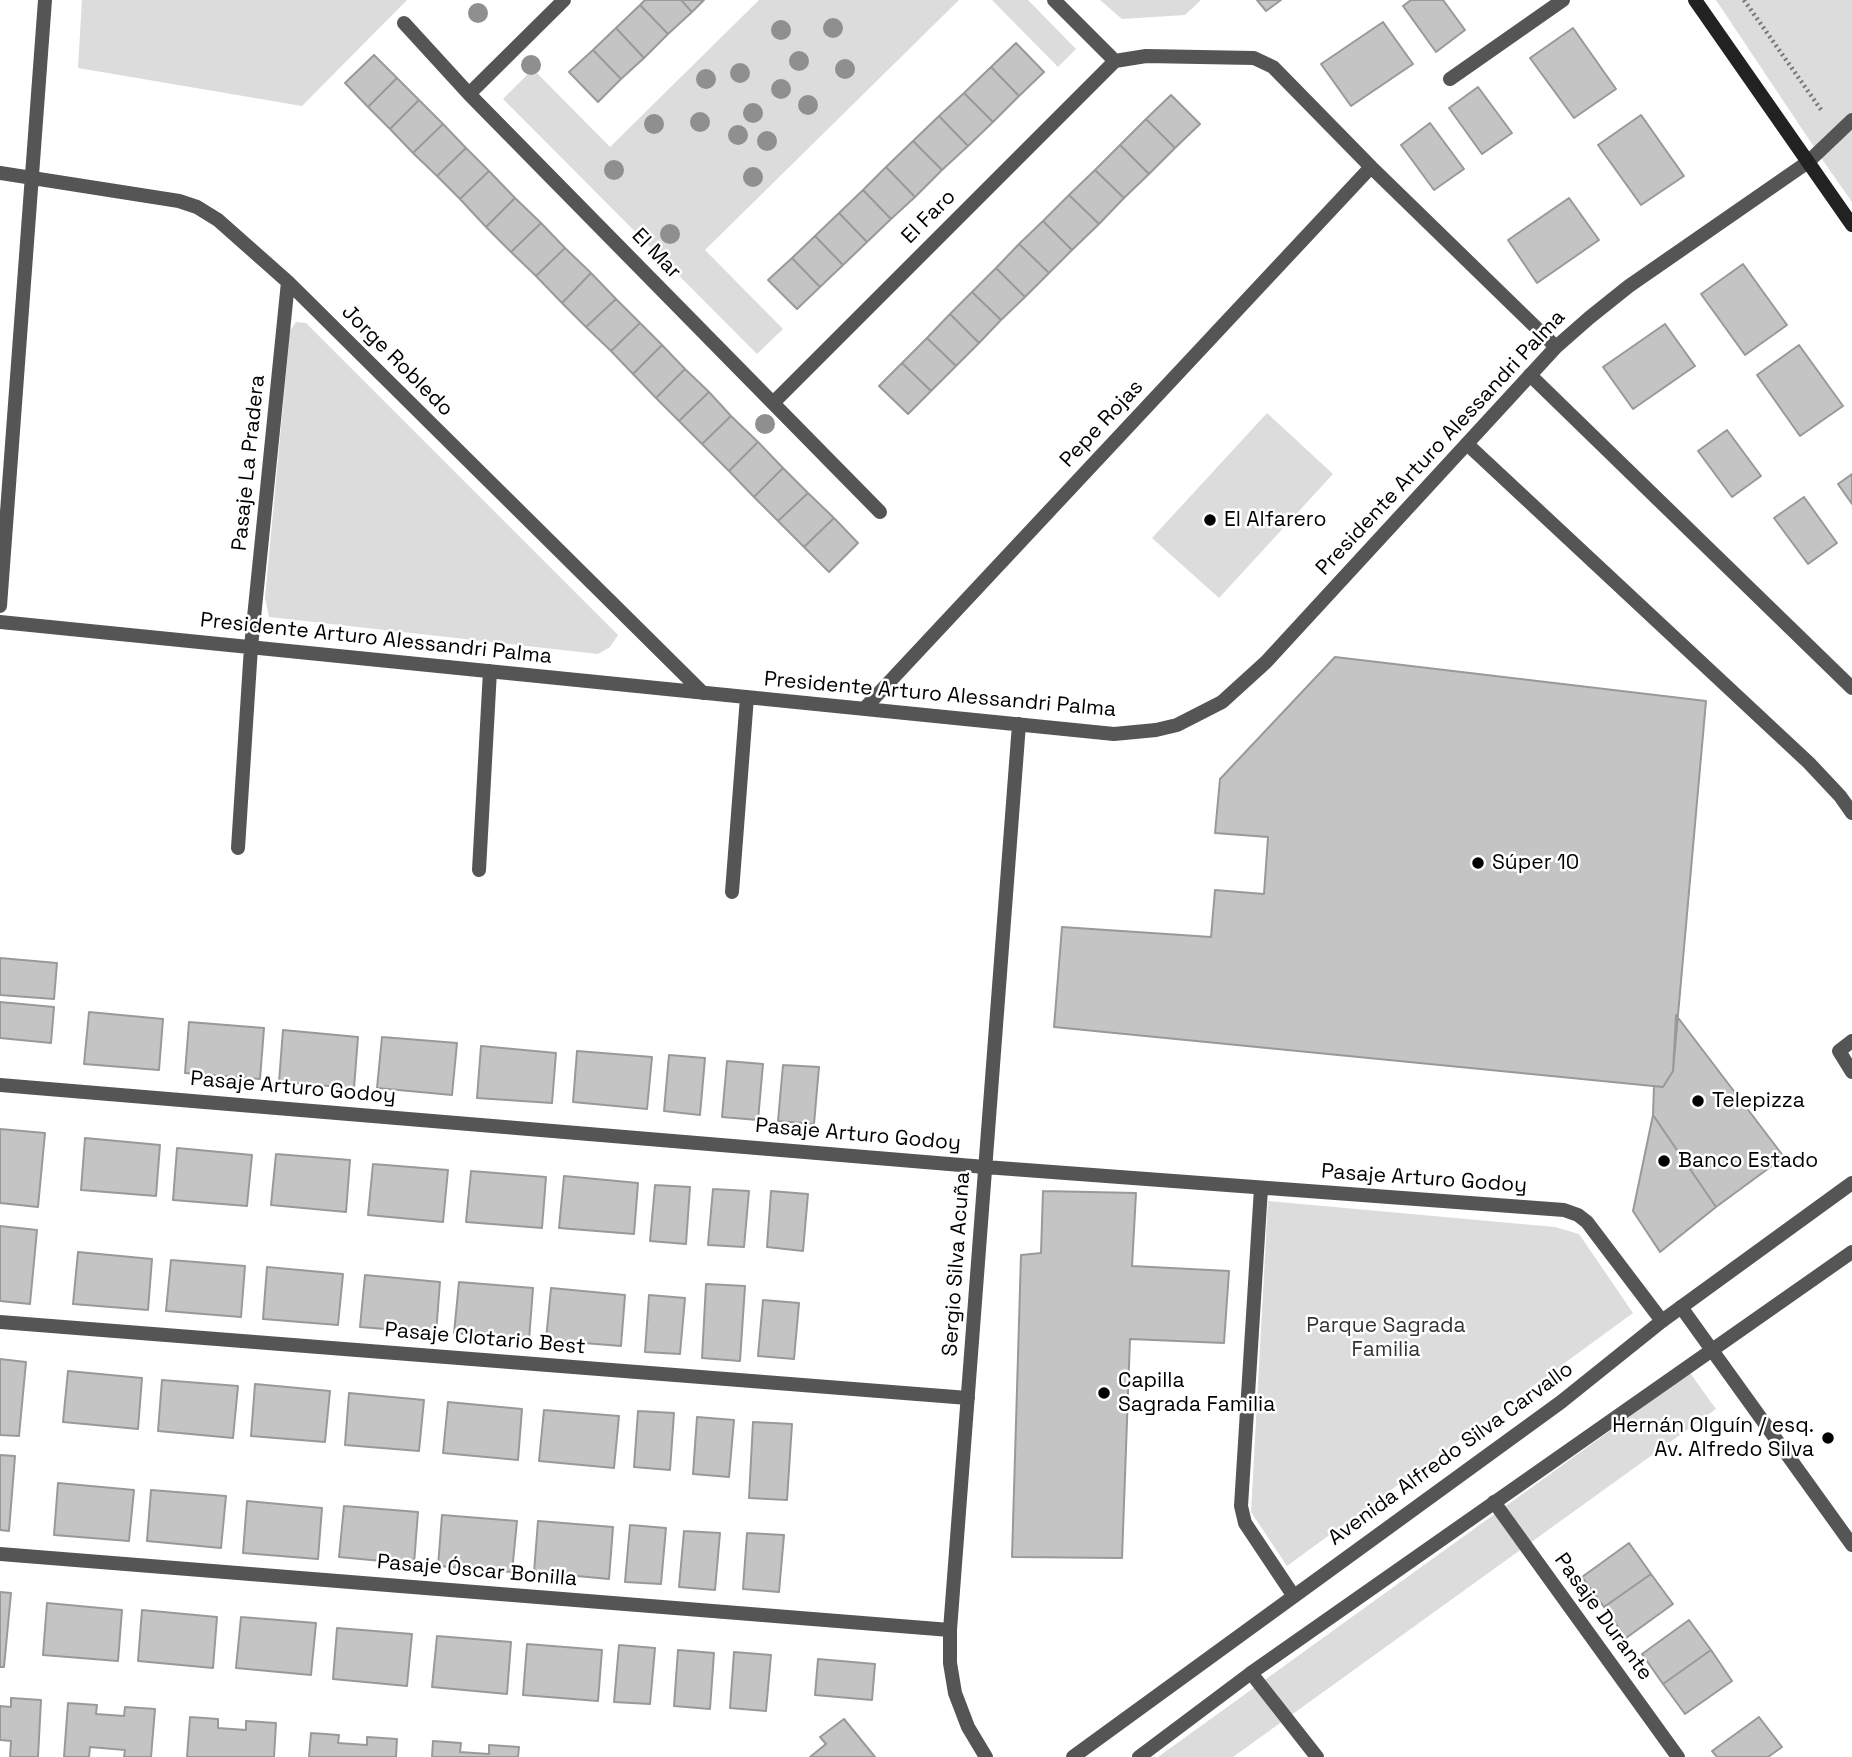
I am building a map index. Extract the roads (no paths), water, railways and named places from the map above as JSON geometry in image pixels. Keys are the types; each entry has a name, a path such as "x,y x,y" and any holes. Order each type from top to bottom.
{"main road":[{"path":"1695,0 1852,225"}],"street":[{"path":"0,606 45,0"},
{"path":"469,94 564,0"},
{"path":"1054,0 1115,61 1146,55 1254,58 1273,67 1371,167 1556,347"},
{"path":"1450,79 1563,0"},
{"name":"El Mar","path":"404,23 469,94 880,513"},
{"name":"El Faro","path":"773,403 1115,61"},
{"name":"Presidente Arturo Alessandri Palma","path":"0,622 1114,734 1177,725 1222,702 1266,662 1556,347 1588,318 1629,286 1808,162 1852,120"},
{"name":"Pepe Rojas","path":"864,709 1371,167"},
{"name":"Jorge Robledo","path":"0,173 179,201 197,207 218,220 288,282 703,693"},
{"name":"Pasaje La Pradera","path":"237,848 251,647 288,282"},
{"path":"1531,375 1852,688"},
{"path":"1467,444 1809,763 1852,813"},
{"path":"479,870 490,671"},
{"path":"732,892 747,697"},
{"name":"Sergio Silva Acuña","path":"986,1757 968,1727 955,1693 950,1663 950,1630 1020,724"},
{"path":"1852,1041 1839,1051 1852,1072"},
{"name":"Pasaje Arturo Godoy","path":"0,1085 985,1167 1564,1210 1587,1222 1662,1321"},
{"name":"Avenida Alfredo Silva Carvallo","path":"1073,1757 1562,1402 1662,1321 1852,1183"},
{"path":"1261,1188 1241,1506 1245,1523 1293,1595"},
{"path":"1139,1757 1251,1673 1852,1252"},
{"path":"1681,1307 1852,1545"},
{"name":"Pasaje Clotario Best","path":"0,1322 968,1398"},
{"name":"Pasaje Durante","path":"1494,1502 1678,1757"},
{"name":"Pasaje Óscar Bonilla","path":"0,1553 950,1630"},
{"path":"1251,1673 1317,1757"}],"place":[{"name":"El Alfarero","path":"1210,520"},
{"name":"Súper 10","path":"1478,863"},
{"name":"Telepizza","path":"1698,1101"},
{"name":"Banco Estado","path":"1664,1161"},
{"name":"Capilla Sagrada Familia","path":"1104,1393"},
{"name":"Hernán Olguín / esq. Av. Alfredo Silva","path":"1828,1438"}],"park label":[{"name":"Parque Sagrada Familia","path":"1386,1338"}]}
